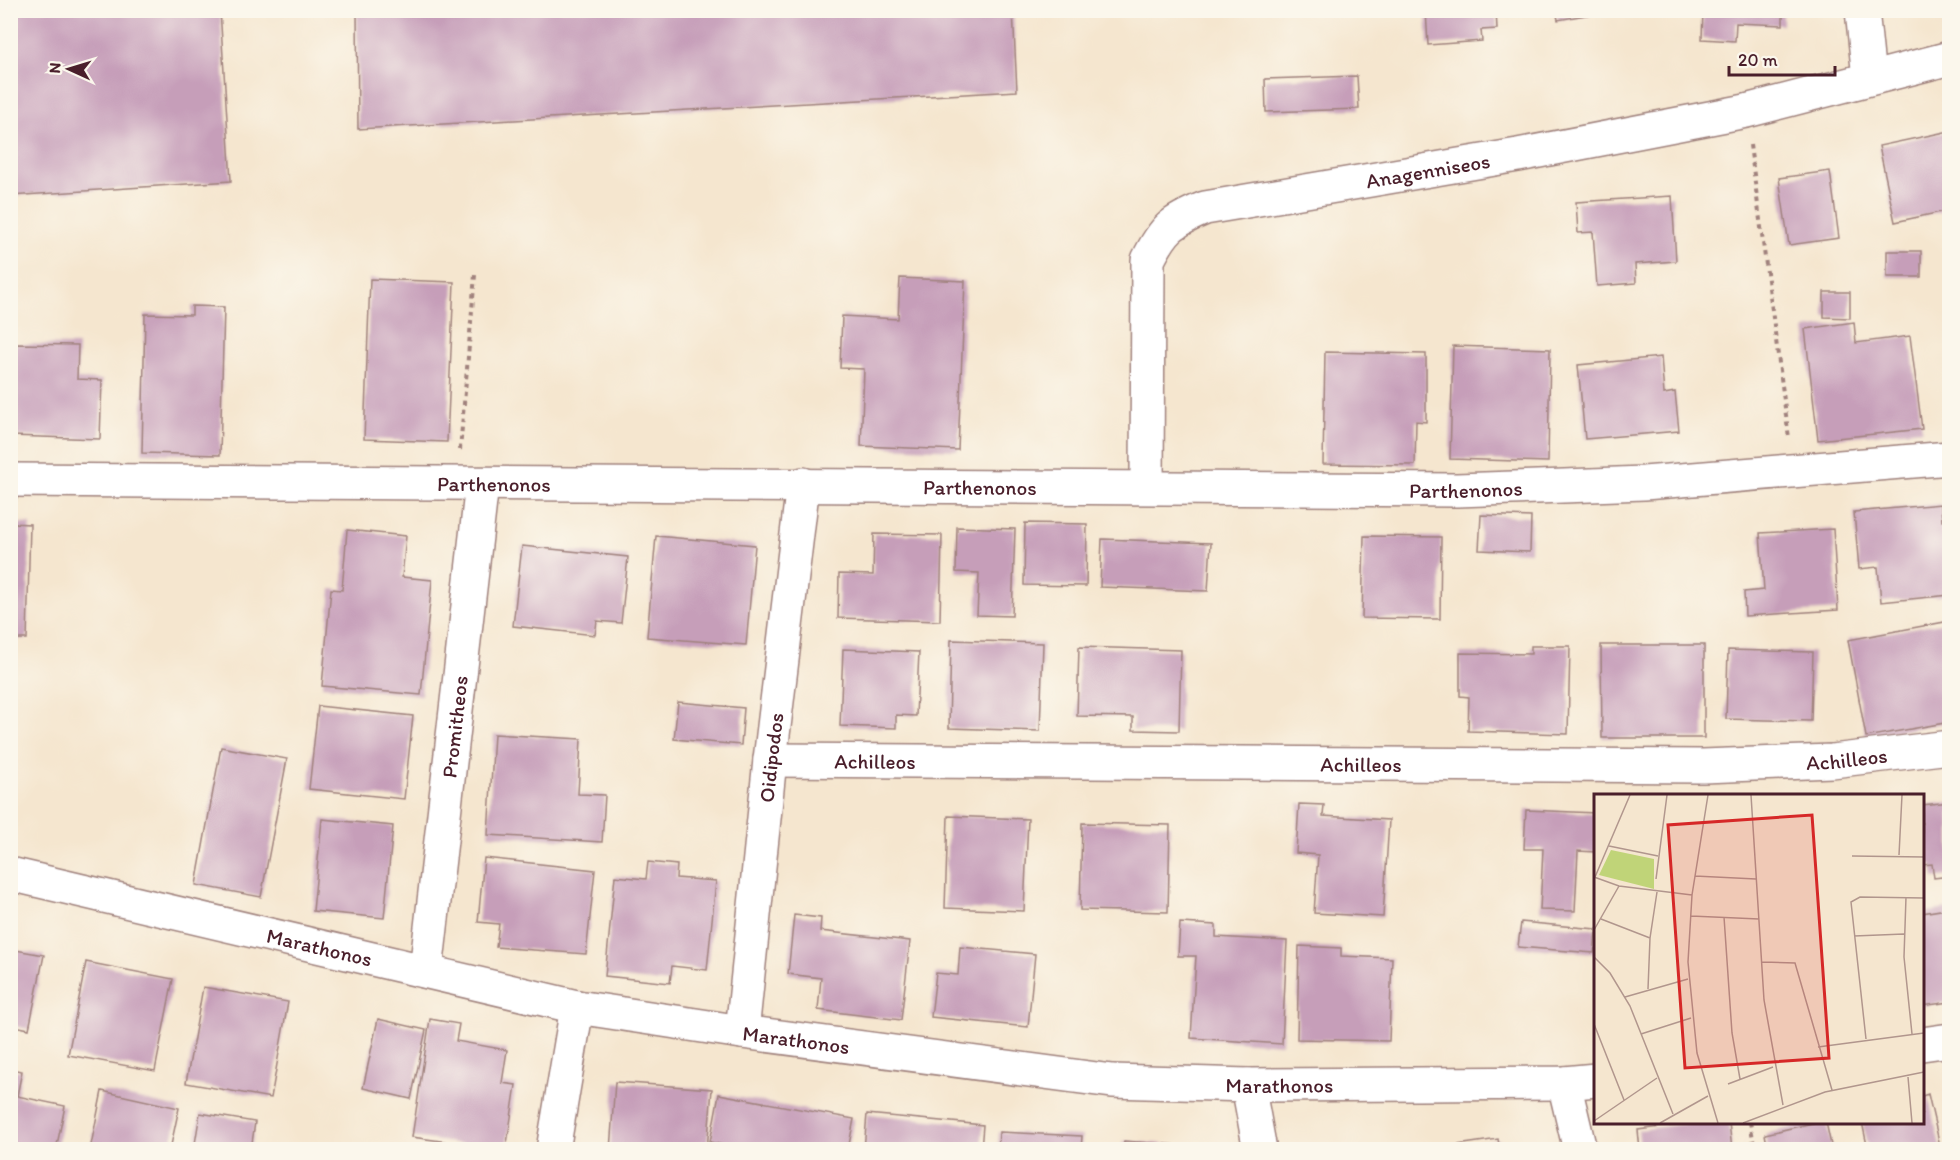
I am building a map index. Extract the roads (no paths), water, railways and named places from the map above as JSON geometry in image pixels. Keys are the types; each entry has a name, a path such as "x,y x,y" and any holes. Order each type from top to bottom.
{"street":[{"path":"1862,10 1869,78"},
{"name":"Anagenniseos","path":"1147,486 1148,260 1159,239 1176,220 1204,208 1518,155 1746,111 1950,58"},
{"name":"Parthenonos","path":"10,480 1147,486 1457,490 1644,483 1950,458"},
{"name":"Promitheos","path":"426,971 470,484"},
{"name":"Oidipodos","path":"742,1032 770,760 803,484"},
{"name":"Achilleos","path":"770,760 1703,766 1832,761 1950,747"},
{"name":"Marathonos","path":"10,874 577,1007 742,1032 1112,1080 1248,1085 1580,1081"},
{"path":"553,1149 577,1007"},
{"path":"1924,1044 1950,1040"},
{"path":"1580,1081 1580,1149"},
{"path":"1248,1085 1260,1149"}]}
